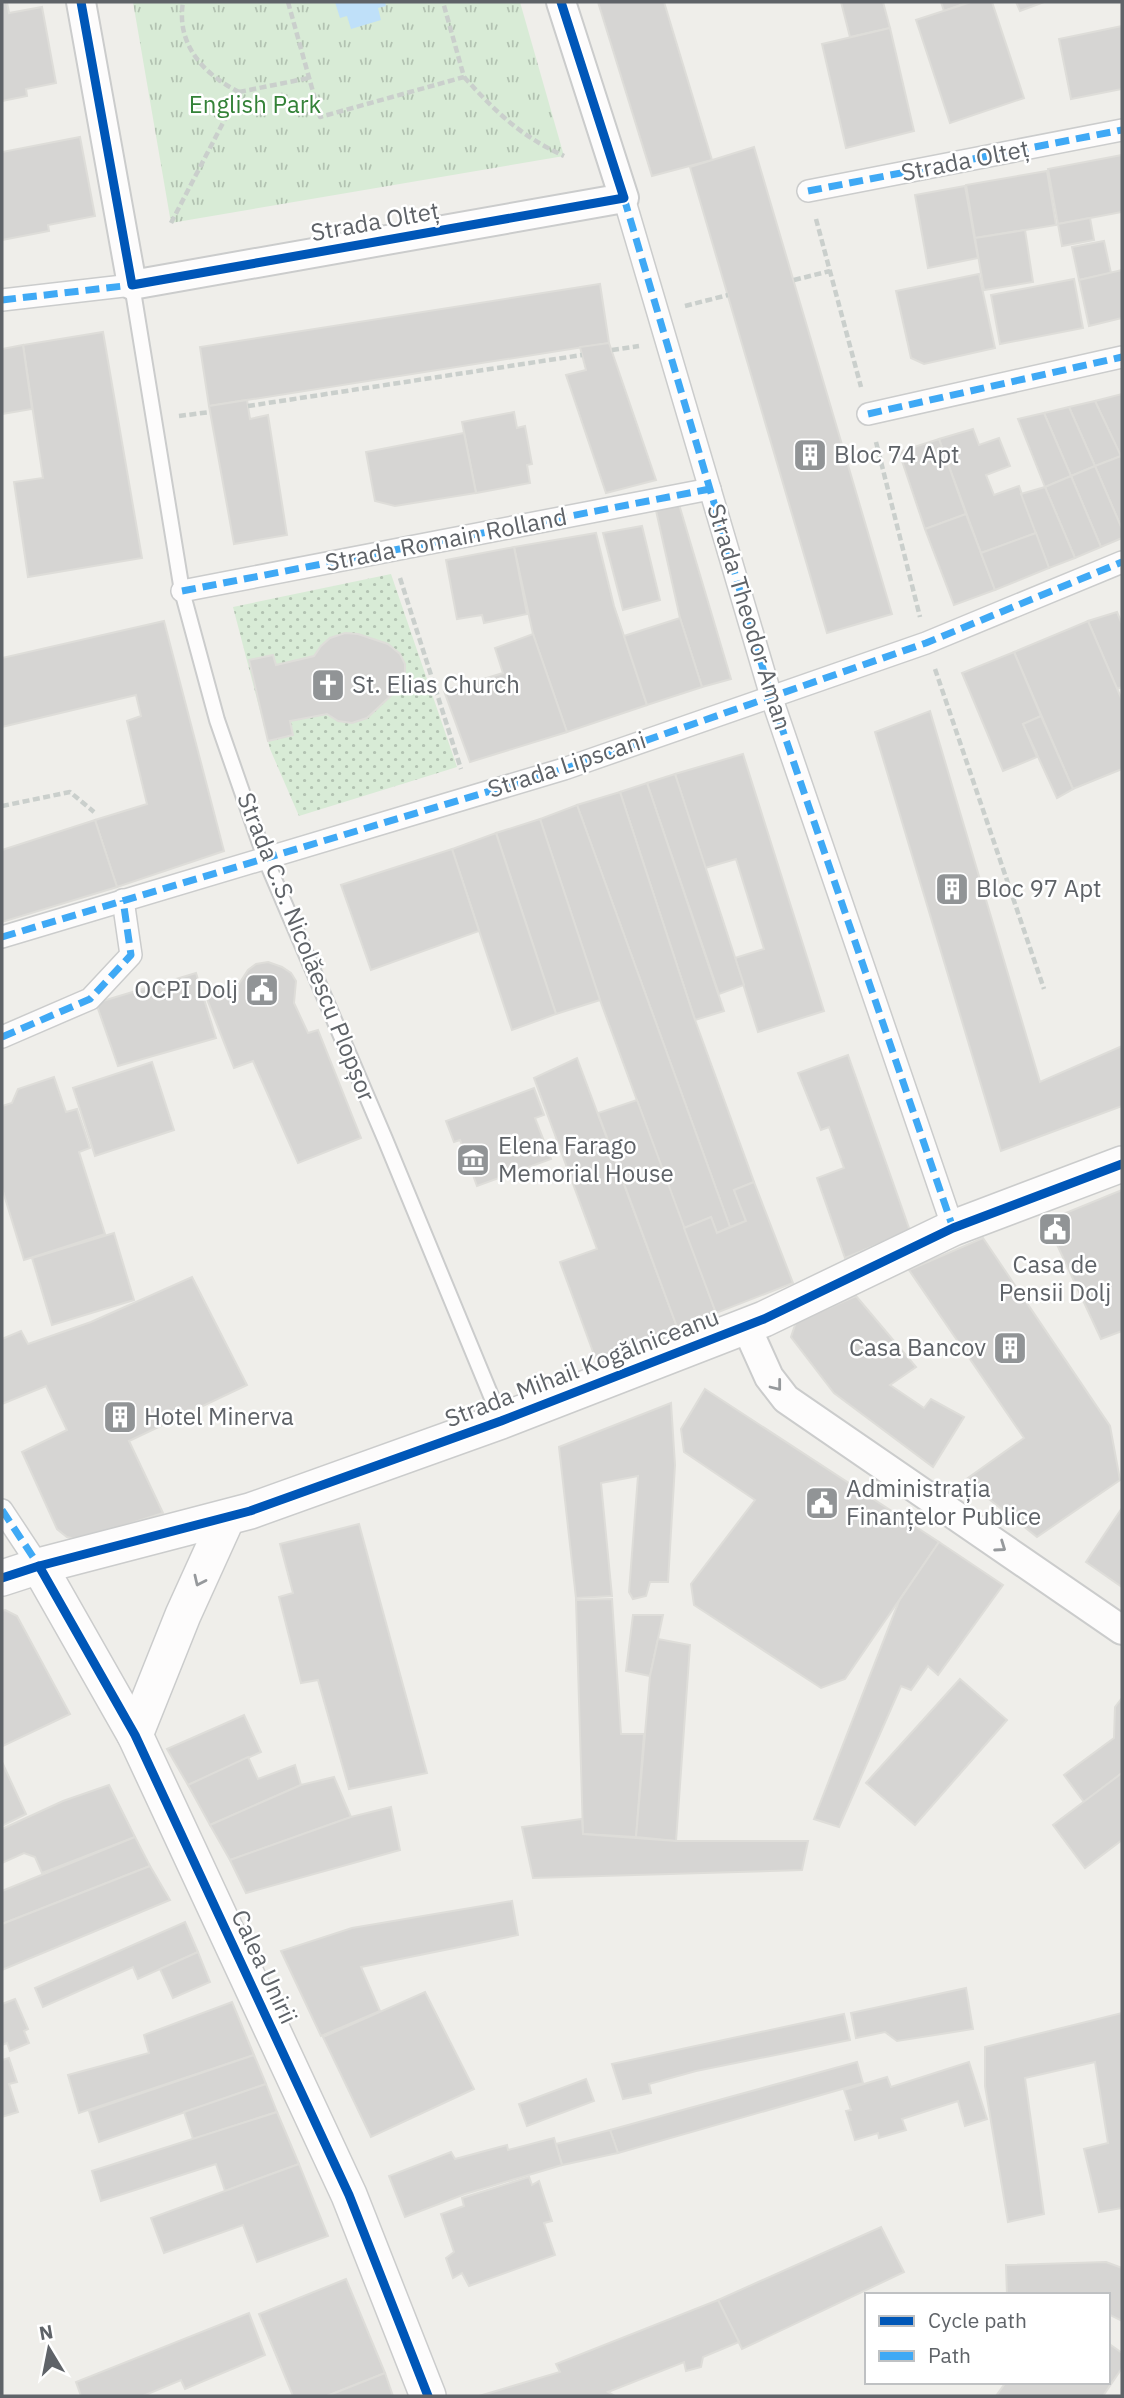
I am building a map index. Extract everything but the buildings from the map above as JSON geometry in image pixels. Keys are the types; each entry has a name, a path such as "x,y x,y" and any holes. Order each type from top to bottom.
{"street":[{"name":"Strada C.S. Nicolăescu Plopșor","path":"81,2 132,285"},
{"name":"Strada Theodor Aman","path":"561,2 624,198 771,696 953,1228"},
{"name":"Strada Olteț","path":"808,191 1122,130"},
{"name":"Strada Olteț","path":"132,285 624,198"},
{"path":"2,300 132,285"},
{"path":"868,414 1122,357"},
{"name":"Strada Romain Rolland","path":"182,591 710,489"},
{"name":"Strada Lipscani","path":"2,937 564,769 926,643 1122,562"},
{"path":"2,1037 90,999 131,956 123,900"},
{"name":"Strada Mihail Kogălniceanu","path":"2,1578 227,1518 501,1421 746,1326 953,1228 1122,1164"},
{"path":"746,1326 769,1377 786,1399 1122,1630"},
{"name":"Calea Unirii","path":"2,1510 39,1566 135,1735 349,2195 428,2396"},
{"path":"135,1735 183,1615 227,1518"}],"lane":[{"name":"Strada C.S. Nicolăescu Plopșor","path":"132,285 182,591 217,720 265,858 501,1421"}],"path":[{"path":"183,2 181,26 190,46 203,67 221,83 239,92 309,78"},
{"path":"288,2 320,117 464,76"},
{"path":"443,2 464,76 499,115 536,143 564,156"},
{"path":"171,223 239,92"},
{"path":"808,191 926,643 1044,989"},
{"path":"794,280 830,271"},
{"path":"658,312 728,295"},
{"path":"248,406 582,355"},
{"path":"154,420 210,412"},
{"path":"391,551 470,797"},
{"path":"2,806 70,792 94,813"}],"green space":[{"name":"English Park","path":"133,2 520,2 564,156 171,223"},
{"path":"391,574 457,767 299,816 270,749 233,607"}],"water":[{"path":"335,2 385,2 386,6 378,8 381,20 351,29 347,16 340,18"}],"marked path":[{"path":"808,191 1122,130"},
{"path":"624,198 771,696 953,1228"},
{"path":"2,300 132,285"},
{"path":"868,414 1122,357"},
{"path":"182,591 710,489"},
{"path":"2,937 564,769 926,643 1122,562"},
{"path":"2,1037 90,999 131,955 123,900"},
{"path":"2,1510 39,1566"}],"cycle path":[{"path":"81,2 132,285 624,198 561,2"},
{"path":"2,1578 250,1511 501,1421 764,1319 953,1228 1122,1164"},
{"path":"39,1566 135,1735 349,2195 428,2396"}],"place":[{"name":"Bloc 74 Apt","path":"810,455"},
{"name":"St. Elias Church","path":"328,685"},
{"name":"Bloc 97 Apt","path":"952,889"},
{"name":"OCPI Dolj","path":"262,990"},
{"name":"Elena Farago Memorial House","path":"473,1160"},
{"name":"Casa de Pensii Dolj","path":"1055,1229"},
{"name":"Casa Bancov","path":"1010,1348"},
{"name":"Hotel Minerva","path":"120,1417"},
{"name":"Administrația Finanțelor Publice","path":"822,1503"}]}
